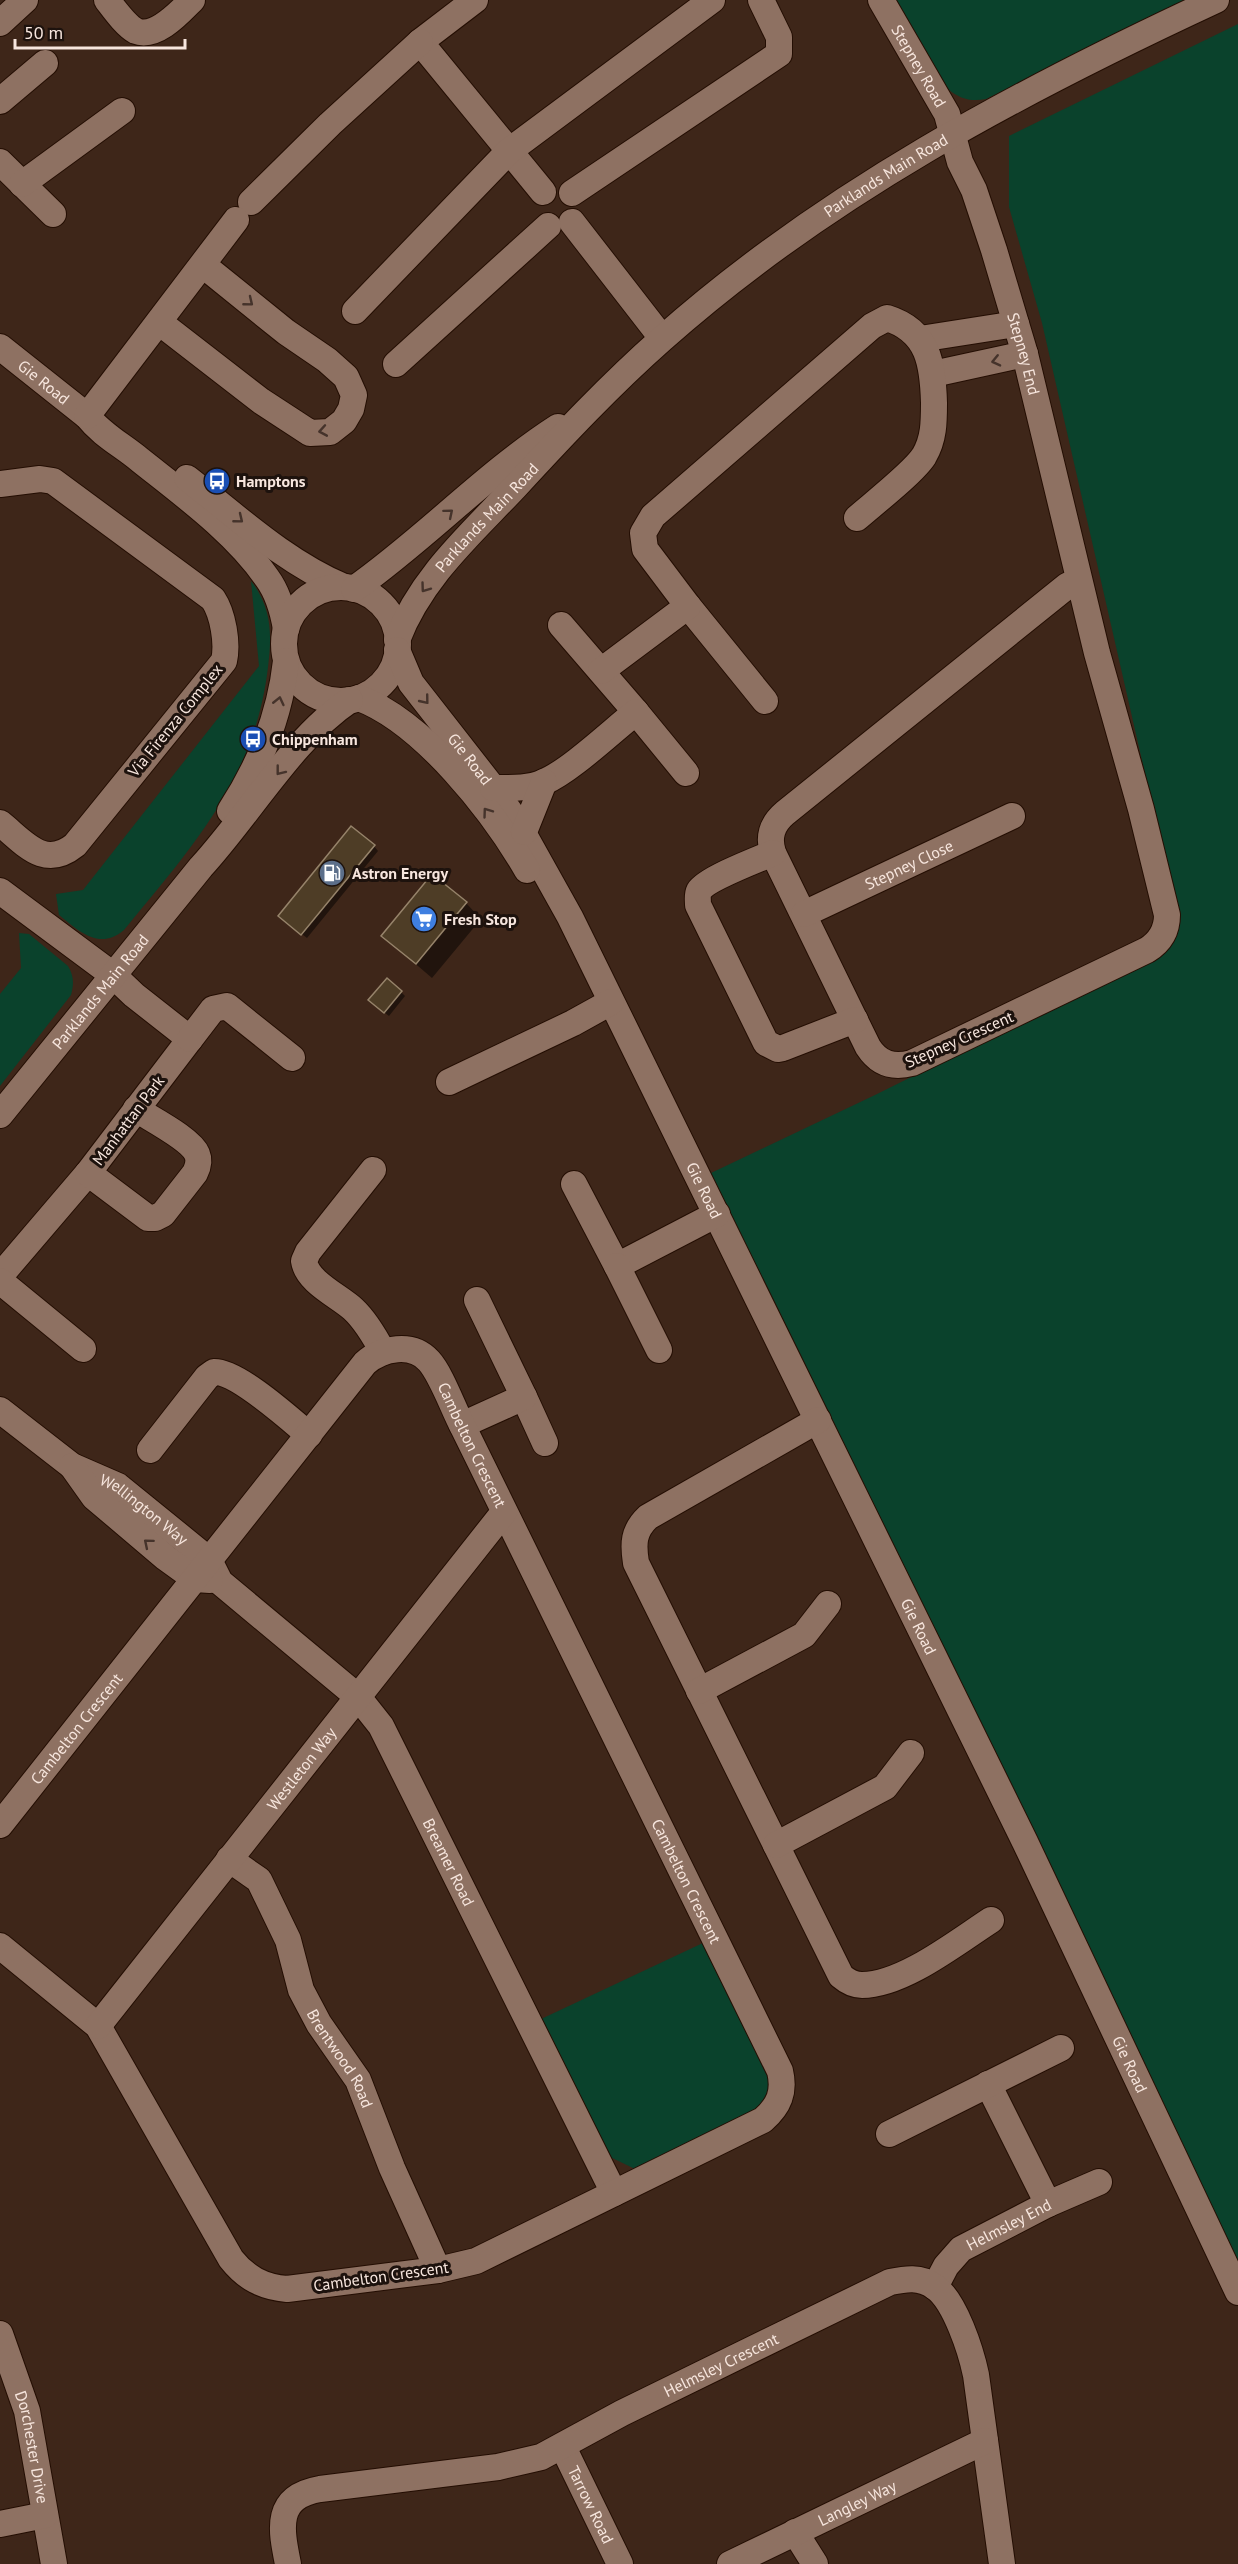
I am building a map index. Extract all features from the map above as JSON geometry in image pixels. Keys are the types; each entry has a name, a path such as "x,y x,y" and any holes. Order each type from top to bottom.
{"street":[{"path":"107,0 135,30 144,33 172,19 192,0"},
{"path":"87,416 243,211 330,124 420,42 475,0"},
{"path":"354,311 509,151 712,0"},
{"path":"572,193 779,54 779,38 762,0"},
{"name":"Stepney Road","path":"881,0 947,114 952,134"},
{"name":"Parklands Main Road","path":"397,645 407,613 444,561 591,405 662,339 806,226 952,134 1013,100 1216,0"},
{"path":"420,42 543,192"},
{"path":"0,101 45,63"},
{"path":"22,184 122,111"},
{"name":"Stepney End","path":"952,134 960,162 975,190 1025,354 1079,580"},
{"path":"0,162 53,214"},
{"path":"396,364 560,224 578,208 572,193 558,187 543,192 539,198 538,216 560,224 662,339"},
{"path":"159,322 261,401 310,433 330,432 344,421 351,409 354,395 346,378 327,360 286,333 203,265"},
{"path":"765,701 645,549 643,533 653,516 872,326 888,318 902,322 920,339 931,359 934,408 932,442 922,459 856,518"},
{"path":"920,339 1016,324"},
{"name":"Gie Road","path":"0,347 87,416 98,429 139,459 243,550 268,579 281,607 286,629"},
{"path":"933,374 1025,354"},
{"name":"Parklands Main Road","path":"349,588 384,568 529,446 591,405"},
{"name":"Gie Road","path":"87,416 124,433 182,473 288,556 325,579 349,588"},
{"name":"Via Firenza Complex","path":"0,484 40,479 53,481 113,525 213,599 218,607 226,651 224,661 75,845 66,853 54,857 40,854 0,823"},
{"path":"855,1020 783,1048 778,1049 766,1042 698,905 698,895 703,887 718,878 773,853 770,837 780,817 1066,586 1079,580"},
{"name":"Stepney Crescent","path":"773,853 872,1054 886,1064 903,1065 1147,950 1161,938 1167,923 1165,908 1079,580"},
{"path":"349,588 370,596 385,609 394,625 397,645 392,668 378,687 355,699 330,699 308,691 291,673 286,661 284,648 286,629 294,611 310,596 322,590 349,588"},
{"path":"601,671 688,606"},
{"path":"561,625 686,773"},
{"name":"Gie Road","path":"397,645 411,683 493,788 524,832 561,900 1080,1956 1238,2292"},
{"name":"Parklands Main Road","path":"201,867 209,844 244,790 265,747 279,702 286,661"},
{"name":"Parklands Main Road","path":"0,1115 307,737 327,717 355,699"},
{"name":"Gie Road","path":"355,699 378,705 422,738 460,776 521,859 592,964"},
{"path":"493,788 530,786 544,782 636,712"},
{"path":"524,832 544,782"},
{"name":"Stepney Close","path":"804,914 1012,816"},
{"path":"0,891 113,975 134,995 190,1039"},
{"path":"449,1082 573,1023 611,1002"},
{"name":"Manhattan Park","path":"0,1276 88,1173 213,1009 227,1006 292,1058"},
{"path":"88,1173 148,1218 156,1218 163,1214 195,1173 198,1165 196,1152 188,1143 136,1109"},
{"path":"373,1170 308,1252 304,1261 310,1275 355,1311 374,1335 383,1352"},
{"path":"574,1184 659,1350"},
{"path":"617,1266 717,1214"},
{"path":"0,1281 82,1349"},
{"path":"477,1300 545,1443"},
{"name":"Cambelton Crescent","path":"0,1825 208,1574 309,1435 366,1364 383,1352 406,1350 427,1359 462,1425 770,2049 782,2079 781,2096 777,2105 763,2120 476,2261 438,2270 287,2289 267,2286 247,2276 231,2259 98,2026 0,1946"},
{"path":"150,1450 207,1377 214,1372 227,1374 257,1393 309,1435"},
{"path":"462,1425 524,1397"},
{"name":"Wellington Way","path":"0,1410 72,1466 118,1486 208,1574"},
{"path":"822,1427 777,1442 761,1454 648,1517 636,1532 633,1546 636,1563 832,1961 842,1976 850,1984 883,1982 914,1969 991,1920"},
{"name":"Westleton Way","path":"98,2026 504,1512"},
{"name":"Breamer Road","path":"208,1574 358,1697 381,1726 614,2193"},
{"path":"699,1691 804,1635 828,1604"},
{"path":"776,1845 885,1787 911,1753"},
{"name":"Brentwood Road","path":"229,1860 259,1881 288,1940 301,1990 319,2024 358,2080 392,2168 438,2270"},
{"path":"889,2134 1061,2048"},
{"path":"988,2084 1048,2204"},
{"name":"Helmsley End","path":"935,2287 946,2266 961,2249 1048,2204 1099,2182"},
{"name":"Helmsley Crescent","path":"288,2564 282,2522 290,2505 303,2493 498,2467 541,2457 622,2413 890,2282 909,2278 935,2287"},
{"path":"935,2287 946,2299 970,2350 1002,2564"},
{"name":"Dorchester Drive","path":"0,2334 27,2411 54,2564"},
{"name":"Langley Way","path":"730,2564 985,2441"},
{"name":"Tarrow Road","path":"563,2447 620,2564"},
{"path":"0,2524 45,2515"},
{"path":"795,2532 815,2564"}],"green space":[{"path":"893,0 1186,0 986,99 975,100 961,97 948,89"},
{"path":"1238,24 1238,2267 711,1173 875,1095 1159,954 1176,909 1042,323 1009,207 1009,136"},
{"path":"251,581 267,612 270,633 269,655 261,707 250,744 235,778 196,840 124,930 106,939 90,936 59,915 56,894 83,890 259,666"},
{"path":"19,933 29,934 68,966 73,987 71,995 0,1086 0,994 21,968"},
{"path":"705,1942 769,2074 768,2097 760,2111 635,2169 606,2155 539,2020"}],"building":[{"path":"351,826 375,845 301,935 278,916"},
{"name":"Fresh Stop","path":"432,874 467,902 416,964 381,936"},
{"path":"387,978 402,991 384,1013 368,1000"}],"place":[{"name":"Hamptons","path":"217,481"},
{"name":"Chippenham","path":"253,739"},
{"name":"Astron Energy","path":"332,873"},
{"name":"Fresh Stop","path":"424,919"}]}
